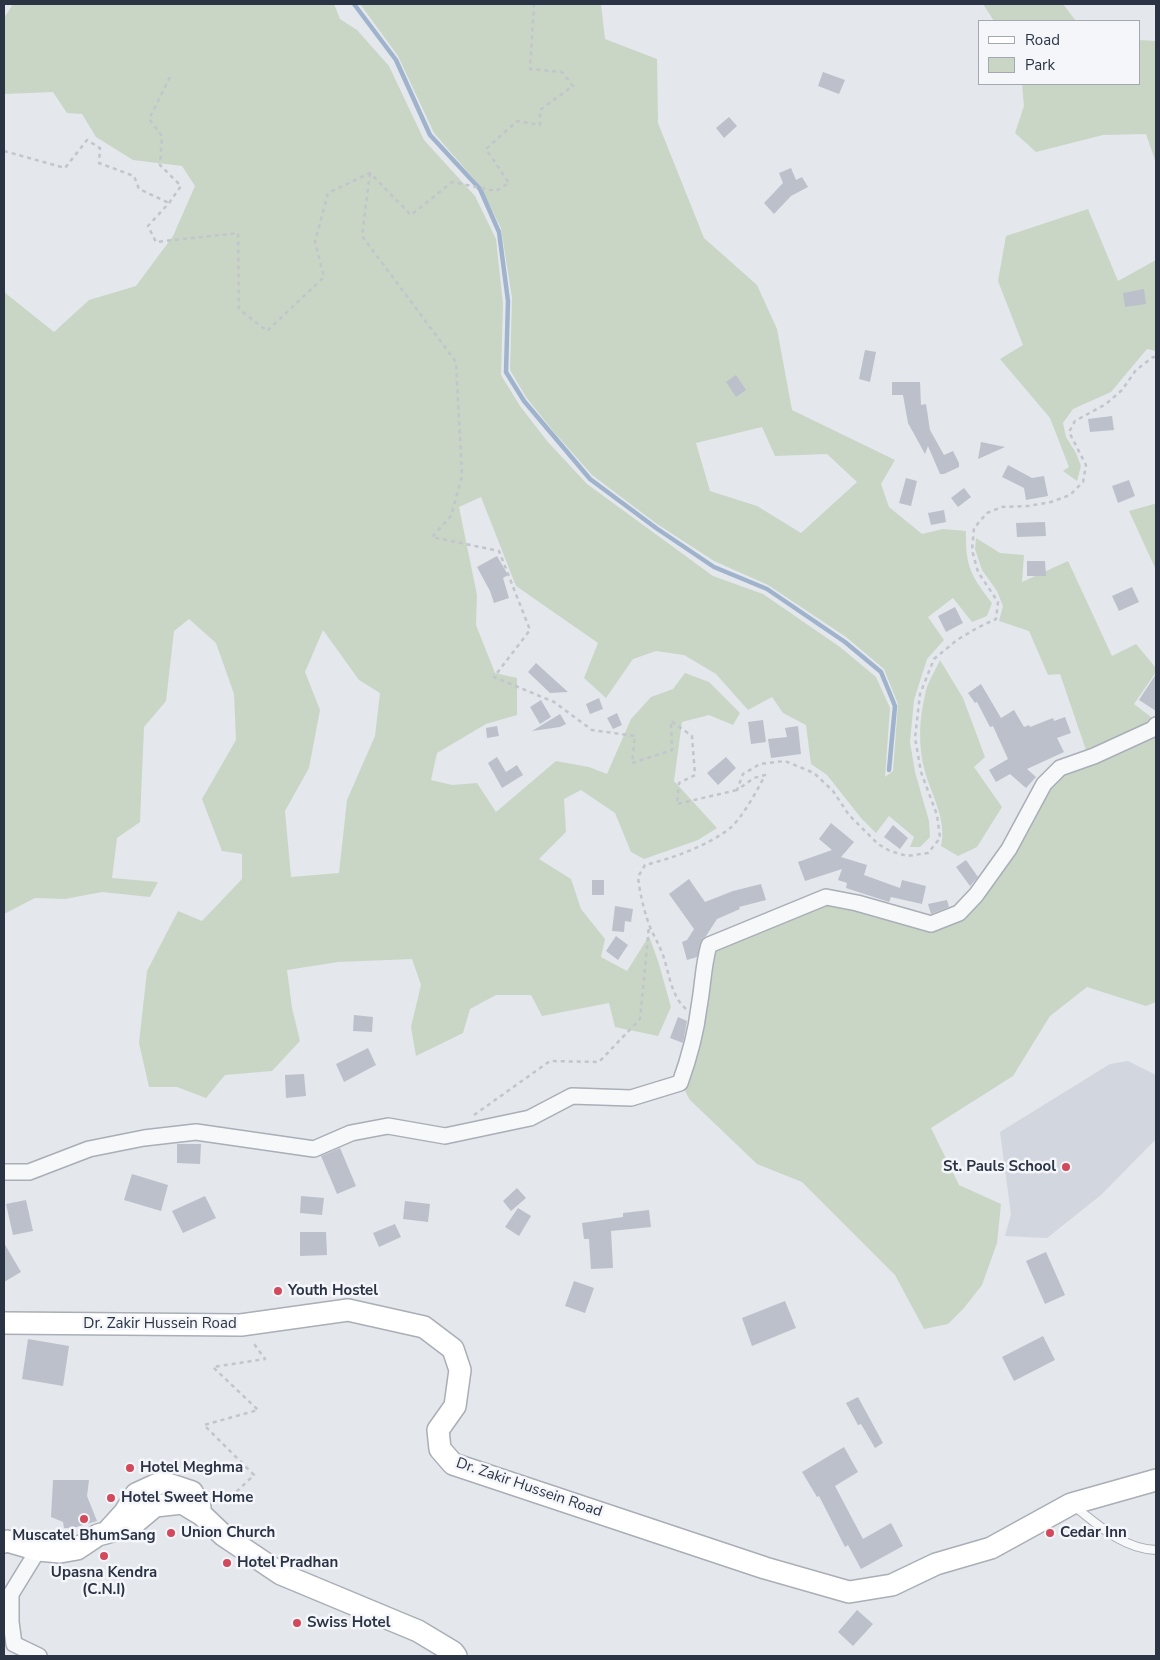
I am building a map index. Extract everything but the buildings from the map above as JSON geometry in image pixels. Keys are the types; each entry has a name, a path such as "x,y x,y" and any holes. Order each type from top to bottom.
{"street":[{"path":"4,1172 29,1172 89,1149 144,1138 196,1132 314,1149 351,1133 388,1126 445,1136 530,1118 572,1096 631,1098 680,1083 689,1058 697,1018 703,964 709,945 826,898 857,903 931,924 959,913 976,895 1009,849 1044,784 1060,768 1094,756 1153,729 1156,725"},
{"name":"Dr. Zakir Hussein Road","path":"4,1323 241,1325 348,1310 424,1327 453,1349 460,1370 455,1406 438,1430 440,1449 453,1464 765,1568 849,1592 892,1585 936,1564 991,1548 1071,1504 1156,1480"},
{"path":"4,1542 38,1550 60,1552 76,1549 102,1534 131,1526 155,1506 182,1503 203,1513 223,1535 281,1574 418,1631 456,1656"},
{"path":"38,1550 11,1594 11,1622 14,1644 39,1656"}],"lane":[{"path":"1071,1504 1111,1536 1143,1550 1156,1550"}],"path":[{"path":"370,173 411,215 452,182 496,191 510,183 486,149 518,121 540,125 540,110 573,86 562,72 530,69 534,4"},
{"path":"170,77 148,119 162,136 160,165 181,186 169,203 148,226 156,242 238,233 239,310 267,331 324,277 315,242 328,193 370,173"},
{"path":"4,151 64,168 87,140 100,148 99,163 134,176 139,189 169,203"},
{"path":"370,173 362,236 456,362 462,476 451,516 432,537 499,550 530,630 494,677 554,702 592,730 635,736 632,762 672,750 671,721 692,736 695,775 679,783 677,804 737,790 754,778 765,775 755,796 730,828 692,849 645,865 638,877 641,897 649,925 663,955 671,984 681,1004 697,1018"},
{"path":"737,790 744,774 760,764 784,761 814,773 833,791 855,821 878,844 890,851 907,856 928,854 940,838 936,815 922,772 915,738 920,694 934,659 957,640 996,619 998,602 978,572 972,550 974,528 987,513 1002,507 1028,506 1051,502 1070,495 1083,482 1086,465 1069,432 1074,421 1106,404 1122,390 1136,370 1152,357 1156,357"},
{"path":"469,1119 550,1061 599,1062 640,1019 649,925"},
{"path":"203,1513 232,1496 254,1476 204,1425 258,1410 213,1367 265,1360 241,1325"}],"shaded area":[{"name":"St. Pauls School","path":"1128,1061 1156,1075 1156,1139 1101,1195 1047,1238 1005,1236 1011,1214 1000,1132 1110,1064"}],"green space":[{"path":"13,4 334,4 340,19 357,30 389,66 424,140 475,196 496,239 503,304 501,375 520,406 547,441 587,484 713,576 763,594 840,647 876,677 890,708 885,777 893,771 898,704 884,669 846,637 768,585 714,561 657,524 592,475 526,397 510,370 512,298 501,228 480,186 434,133 398,56 360,4 601,4 605,39 657,59 658,123 704,238 757,285 777,329 792,410 895,460 881,484 889,507 922,534 943,529 966,531 968,562 974,578 992,603 987,616 972,622 953,598 928,617 944,640 927,659 914,700 910,742 915,772 929,821 930,837 920,847 910,847 914,837 889,816 876,833 861,818 827,775 811,764 806,725 783,713 772,697 748,710 716,674 684,655 656,651 633,659 606,698 584,678 598,643 516,586 481,497 459,507 477,595 476,625 495,673 517,678 517,715 486,724 437,753 431,780 452,785 477,783 496,812 556,761 589,767 607,774 631,719 651,697 673,689 685,673 709,682 740,713 733,725 709,715 682,722 674,781 717,828 698,840 644,859 631,852 615,813 581,790 564,799 566,832 539,859 571,879 581,909 605,939 601,957 627,971 649,936 671,1007 658,1036 615,1027 609,1003 542,1016 531,995 496,995 470,1009 463,1033 416,1056 411,1027 421,985 412,959 338,962 287,970 292,1008 300,1041 272,1071 225,1075 206,1098 177,1087 149,1087 139,1043 147,971 178,911 202,921 242,879 242,854 222,851 202,799 236,740 234,694 216,643 189,619 174,631 166,701 144,727 140,822 117,838 112,878 158,882 150,897 102,892 65,899 35,898 4,914 4,292 54,332 89,300 136,286 173,236 195,186 182,166 133,160 96,137 82,114 67,113 53,92 4,94 4,18","holes":["762,427 775,456 827,454 857,482 801,533 757,506 710,491 696,443","323,630 359,680 380,693 375,736 347,800 339,873 291,877 285,811 309,768 320,710 305,672"]},
{"path":"983,4 1063,4 1075,20 993,20"},
{"path":"1140,40 1156,41 1156,163 1146,134 1103,135 1036,152 1015,133 1024,106 1022,85 1140,85"},
{"path":"1088,209 1118,281 1156,260 1156,351 1147,349 1111,392 1073,409 1063,423 1066,437 1076,453 1081,466 1077,481 1063,471 1069,467 1050,418 1000,359 1023,345 998,281 1006,236"},
{"path":"1156,504 1156,570 1129,511"},
{"path":"976,538 1000,553 1024,555 1022,582 1068,561 1112,656 1136,644 1156,668 1156,672 1134,704 1151,717 1141,728 1087,753 1060,674 1048,675 1029,631 999,621 1003,606 997,591 982,570 975,549"},
{"path":"940,660 963,698 985,757 974,767 1002,807 977,847 958,856 941,846 942,827 940,817 925,772 921,753 920,734 923,704 927,686"},
{"path":"1156,732 1156,1002 1146,1006 1087,987 1050,1016 1013,1076 931,1128 959,1185 1001,1204 997,1243 982,1285 964,1308 948,1324 924,1329 895,1275 802,1182 757,1164 690,1100 684,1085 708,962 717,946 823,904 837,904 929,928 960,918 1048,789 1064,774"}],"waterway":[{"path":"354,4 396,60 430,135 480,189 499,232 508,301 506,372 524,401 590,479 656,528 714,567 767,589 845,642 881,672 895,706 889,770"}],"place":[{"name":"St. Pauls School","path":"1066,1167"},
{"name":"Youth Hostel","path":"278,1291"},
{"name":"Hotel Meghma","path":"130,1468"},
{"name":"Hotel Sweet Home","path":"111,1498"},
{"name":"Muscatel BhumSang","path":"84,1519"},
{"name":"Union Church","path":"171,1533"},
{"name":"Cedar Inn","path":"1050,1533"},
{"name":"Upasna Kendra (C.N.I)","path":"104,1556"},
{"name":"Hotel Pradhan","path":"227,1563"},
{"name":"Swiss Hotel","path":"297,1623"}]}
